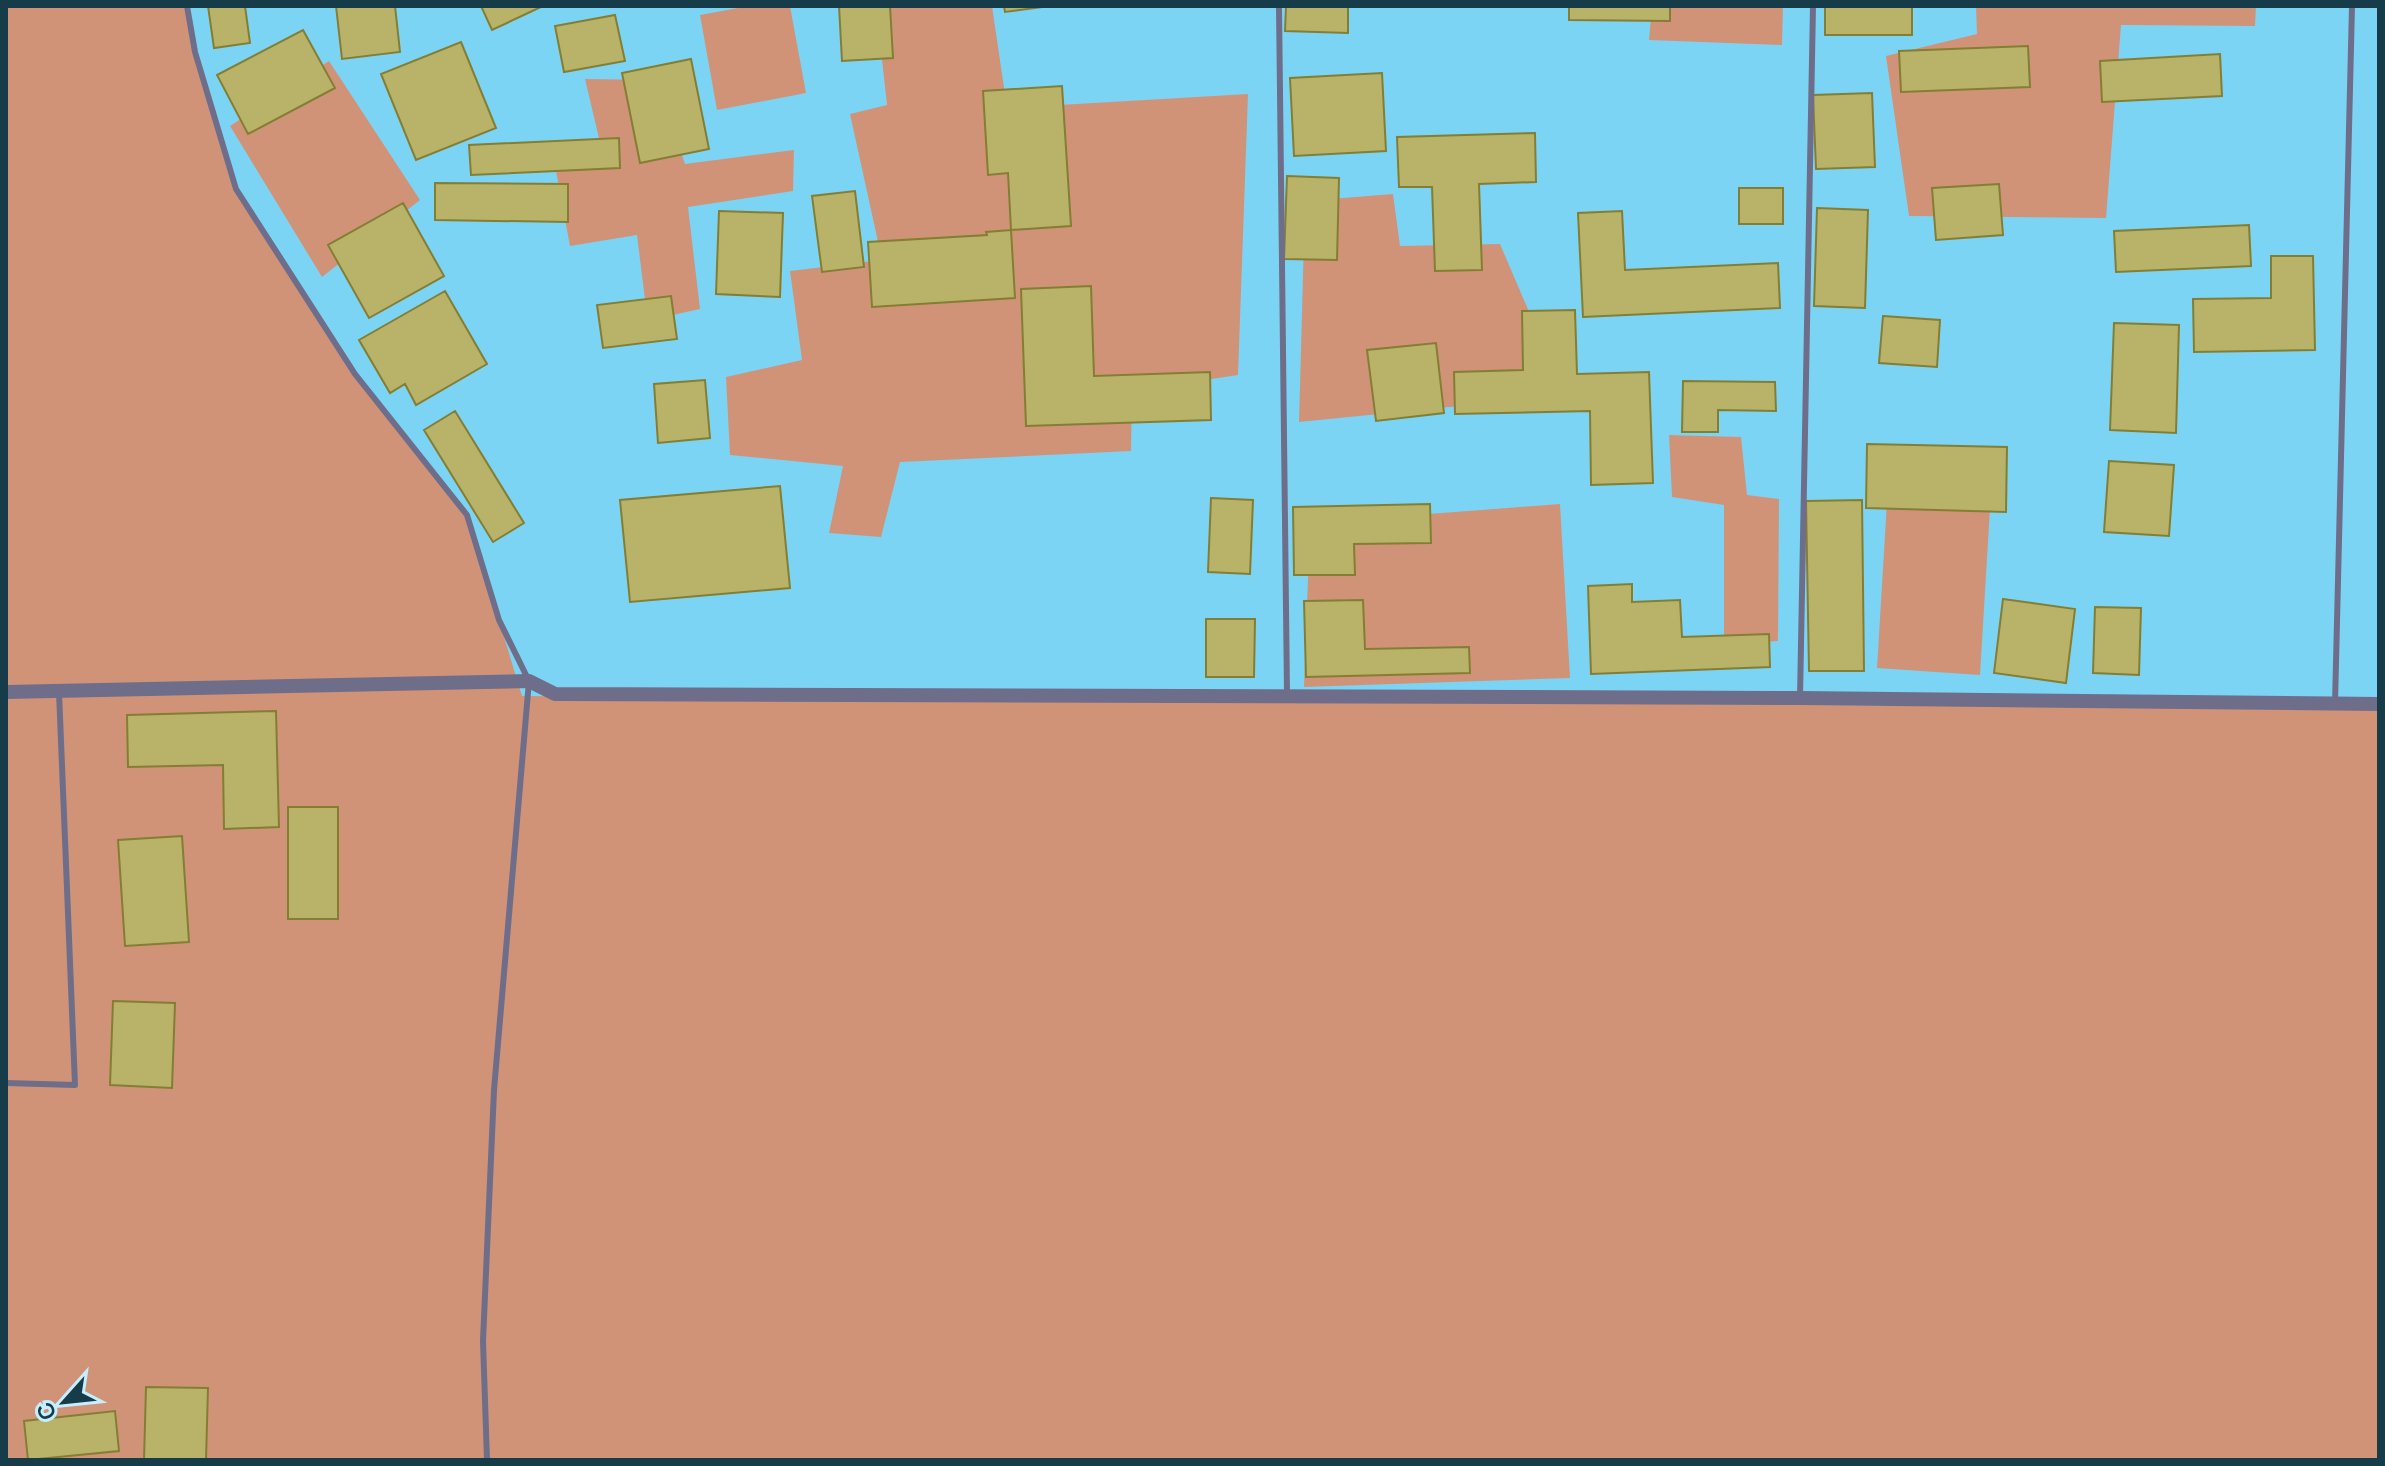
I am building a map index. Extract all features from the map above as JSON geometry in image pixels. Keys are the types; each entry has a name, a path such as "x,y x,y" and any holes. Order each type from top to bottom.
{"street":[{"path":"6,692 529,681 555,694 1800,698 2379,704"}],"lane":[{"path":"187,6 195,52 236,189 355,374 467,515 499,620 529,681 494,1090 483,1341 487,1460"},
{"path":"1279,6 1287,696"},
{"path":"1800,698 1813,6"},
{"path":"2335,704 2352,6"},
{"path":"6,1083 75,1085 59,692"}],"shaded area":[{"path":"6,6 187,6 195,52 236,189 355,374 467,515 522,696 2379,709 2379,1460 6,1460"},
{"path":"749,6 790,6 806,93 717,110 700,15"},
{"path":"876,6 992,6 1007,108 1248,94 1238,375 1132,391 1131,451 900,462 881,537 829,533 843,466 730,455 726,377 802,360 790,271 882,260 850,114 887,105"},
{"path":"1652,6 1783,6 1782,45 1649,40"},
{"path":"1976,6 2256,6 2255,26 2121,25 2106,218 1909,216 1886,56 1977,34"},
{"path":"329,61 420,200 322,277 230,126"},
{"path":"585,79 657,80 685,164 794,150 793,191 688,207 700,309 641,322 647,316 637,235 570,246 553,155 602,151"},
{"path":"1393,194 1400,246 1500,244 1542,342 1520,400 1299,422 1305,201"},
{"path":"1669,435 1741,437 1747,495 1779,499 1778,641 1724,645 1724,505 1672,497"},
{"path":"1888,485 1991,492 1980,675 1877,668"},
{"path":"1560,504 1570,678 1304,687 1310,523"}],"building":[{"path":"208,6 245,6 250,43 214,48"},
{"path":"336,6 395,6 400,52 342,59"},
{"path":"481,6 543,6 492,30"},
{"path":"839,6 890,6 893,58 842,61"},
{"path":"1004,6 1050,6 1005,12"},
{"path":"1286,6 1348,6 1348,33 1285,31"},
{"path":"1569,6 1670,6 1670,21 1569,20"},
{"path":"1825,6 1912,6 1912,35 1825,35"},
{"path":"615,15 625,61 564,72 555,26"},
{"path":"303,30 335,88 248,134 217,75"},
{"path":"461,42 496,128 416,160 381,74"},
{"path":"2028,46 2030,87 1901,92 1899,51"},
{"path":"2220,54 2222,96 2102,102 2100,61"},
{"path":"691,59 709,149 640,163 622,73"},
{"path":"1382,73 1386,151 1294,156 1290,78"},
{"path":"1062,86 1071,226 1011,230 1008,173 988,175 983,91"},
{"path":"1872,93 1875,167 1816,169 1813,95"},
{"path":"1535,133 1536,182 1479,184 1482,270 1435,271 1432,187 1399,187 1397,137"},
{"path":"619,138 620,168 471,175 469,145"},
{"path":"1287,176 1339,178 1337,260 1284,259"},
{"path":"435,183 568,184 568,222 435,220"},
{"path":"1999,184 2003,235 1936,240 1932,188"},
{"path":"1739,188 1783,188 1783,224 1739,224"},
{"path":"855,191 864,267 822,272 812,196"},
{"path":"403,203 444,276 369,318 328,245"},
{"path":"1817,208 1868,210 1865,308 1814,306"},
{"path":"719,211 783,213 780,297 716,294"},
{"path":"1622,211 1625,270 1778,263 1780,308 1583,317 1578,213"},
{"path":"2249,225 2251,266 2116,272 2114,231"},
{"path":"1011,230 1015,298 872,307 868,242 987,235 986,232"},
{"path":"2271,256 2313,256 2315,350 2194,352 2193,299 2271,298"},
{"path":"1091,286 1094,376 1210,372 1211,420 1026,426 1021,289"},
{"path":"445,291 487,364 416,405 405,384 390,393 359,340"},
{"path":"671,296 677,339 603,348 597,305"},
{"path":"1575,310 1577,374 1649,372 1653,483 1591,485 1590,411 1455,414 1454,372 1523,370 1522,311"},
{"path":"1883,316 1940,320 1937,367 1879,363"},
{"path":"2114,323 2179,325 2176,433 2110,430"},
{"path":"1436,343 1444,413 1376,421 1367,350"},
{"path":"705,380 710,438 658,443 654,384"},
{"path":"1683,381 1775,382 1776,411 1718,410 1718,432 1682,432"},
{"path":"455,411 524,523 493,542 424,430"},
{"path":"1867,444 2007,447 2006,512 1866,508"},
{"path":"2109,461 2174,465 2169,536 2104,532"},
{"path":"780,486 790,588 630,602 620,500"},
{"path":"1211,498 1253,500 1250,574 1208,572"},
{"path":"1862,500 1864,671 1809,671 1806,501"},
{"path":"1430,504 1431,543 1354,544 1355,575 1294,575 1293,507"},
{"path":"1632,584 1632,602 1680,600 1682,637 1769,634 1770,667 1591,674 1588,586"},
{"path":"2003,599 2075,609 2066,683 1994,673"},
{"path":"1363,600 1365,649 1469,647 1470,673 1306,677 1304,601"},
{"path":"2095,607 2141,608 2139,675 2093,673"},
{"path":"1206,619 1255,619 1254,677 1206,677"},
{"path":"276,711 279,827 224,829 223,765 128,767 127,715"},
{"path":"288,807 338,807 338,919 288,919"},
{"path":"182,836 189,942 125,946 118,840"},
{"path":"113,1001 175,1003 172,1088 110,1085"},
{"path":"146,1387 208,1388 206,1460 144,1460"},
{"path":"115,1411 119,1451 28,1460 24,1421"}]}
